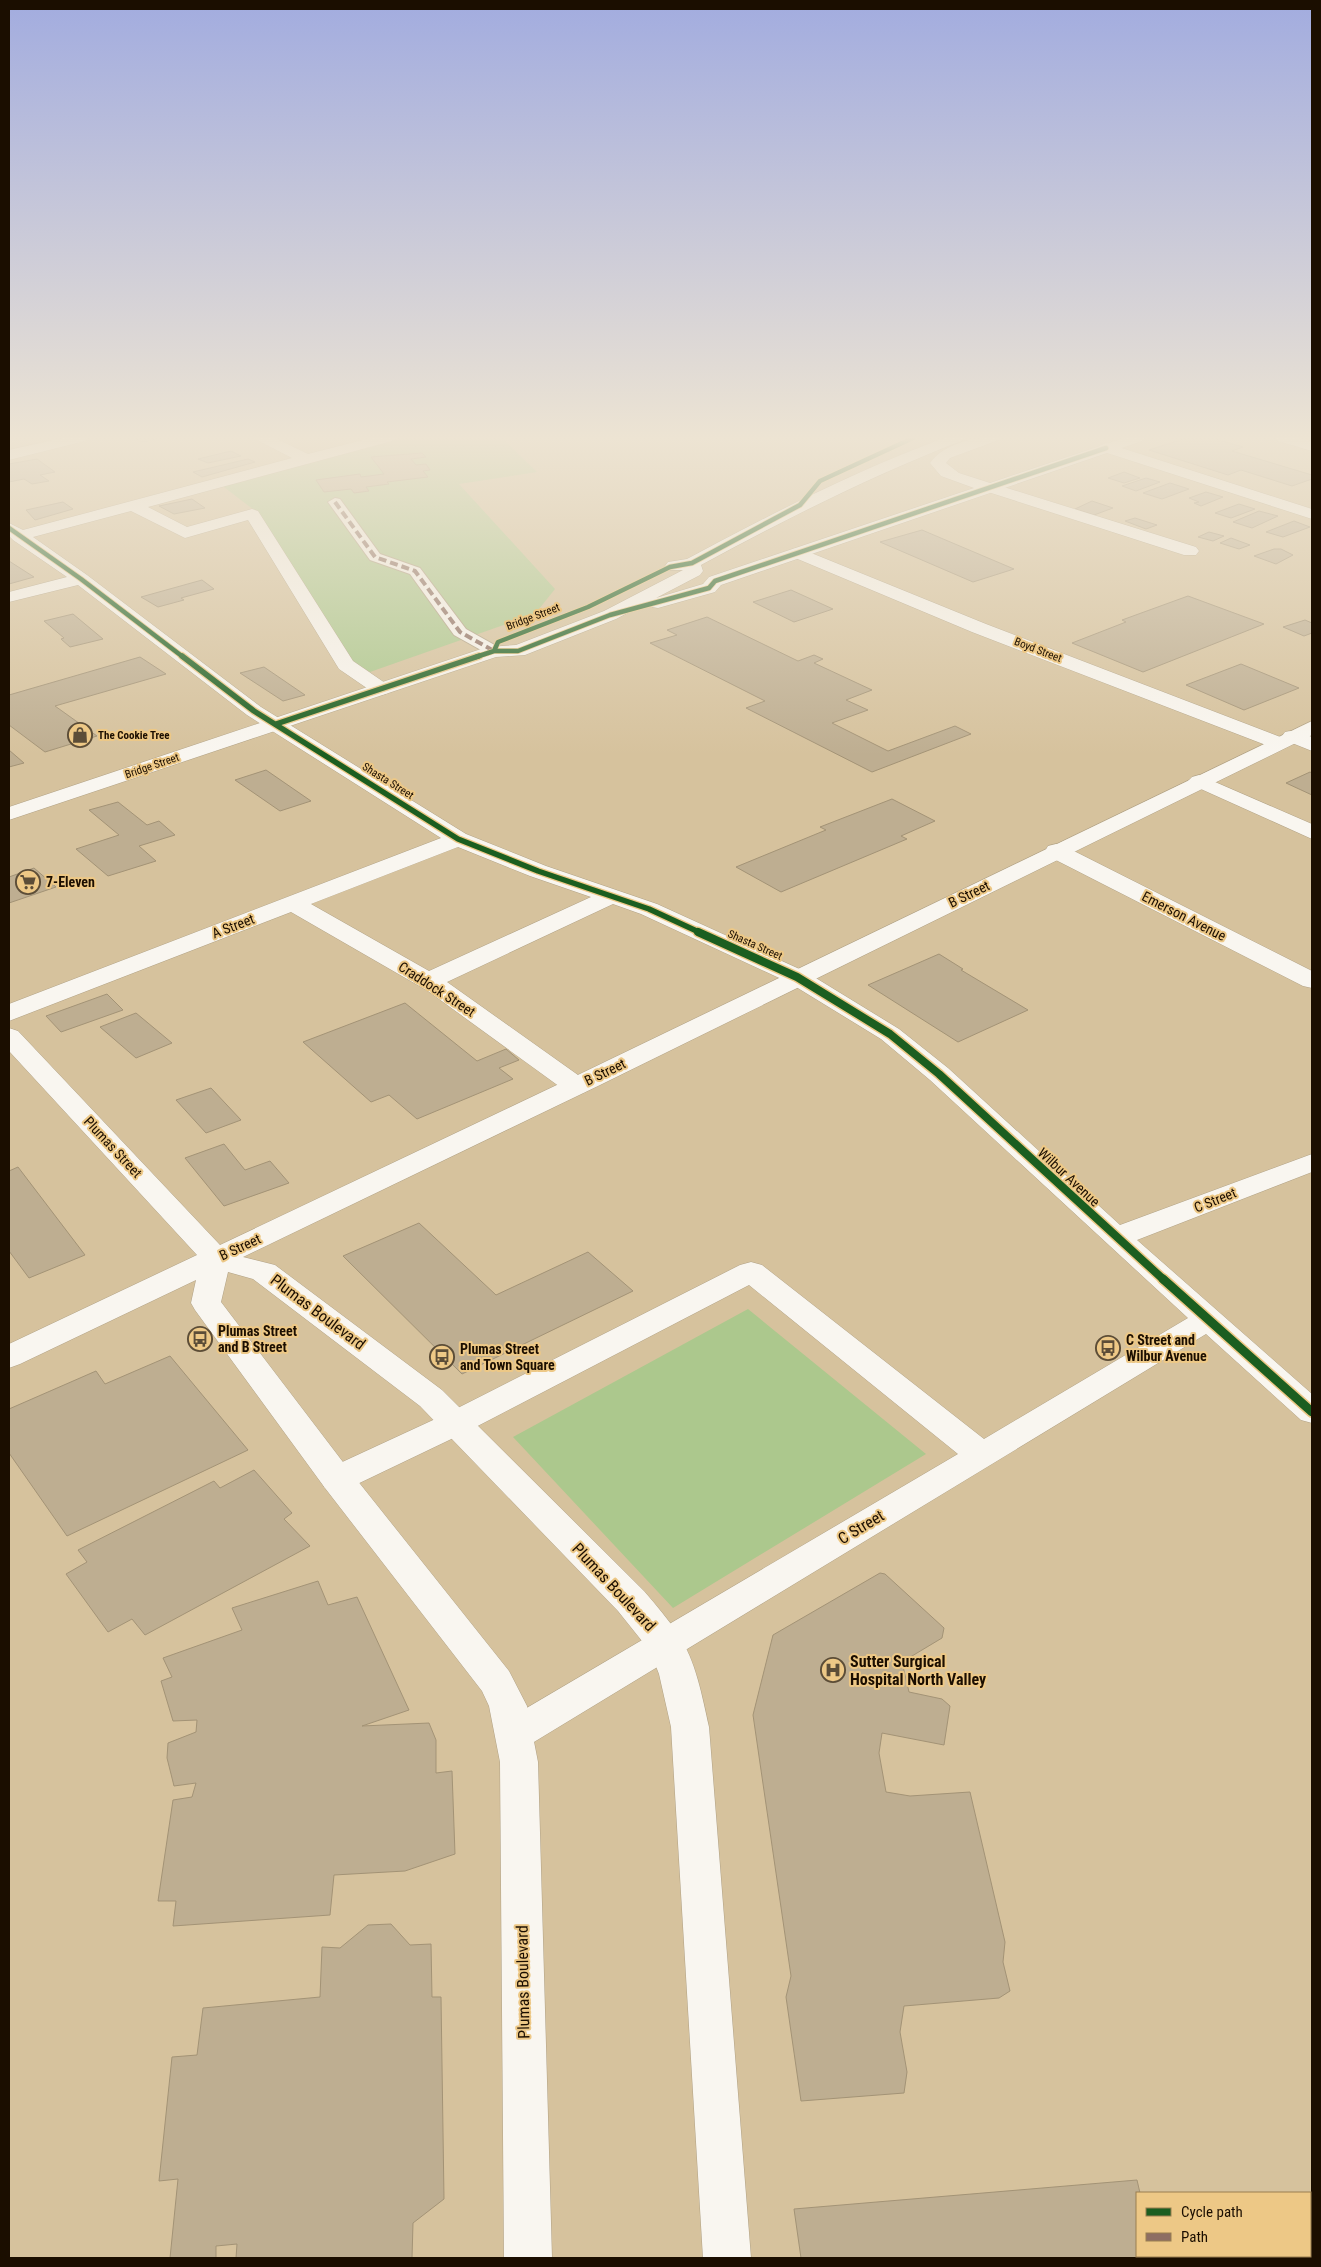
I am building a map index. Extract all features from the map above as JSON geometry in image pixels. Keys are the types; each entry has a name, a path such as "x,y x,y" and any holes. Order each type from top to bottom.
{"street":[{"name":"Shasta Street","path":"31,544 81,579 254,711 458,839 538,871 649,909 797,977"},
{"path":"271,544 346,665 381,689"},
{"path":"365,544 375,558 415,571 460,632 494,651"},
{"name":"Bridge Street","path":"494,651 498,642 588,607 670,567 692,563 728,544"},
{"path":"610,615 709,588 715,581 826,544"},
{"path":"1167,544 1190,551"},
{"name":"Boyd Street","path":"799,553 979,628 1299,738"},
{"name":"Bridge Street","path":"9,814 494,651 518,651 610,615 694,571 692,563"},
{"path":"9,597 81,579"},
{"name":"B Street","path":"9,1357 576,1086 1199,782 1299,738"},
{"path":"1199,782 1312,832"},
{"name":"A Street","path":"9,1013 458,839"},
{"name":"Emerson Avenue","path":"1056,851 1312,981"},
{"path":"428,980 612,896"},
{"name":"Craddock Street","path":"292,903 428,980 576,1086"},
{"name":"Wilbur Avenue","path":"797,977 890,1034 939,1074 1116,1237 1312,1412"},
{"name":"Plumas Street","path":"9,1036 182,1220 216,1259"},
{"name":"C Street","path":"1116,1237 1312,1162"},
{"name":"Plumas Boulevard","path":"528,2258 519,1762 508,1706 496,1682 337,1479 206,1303 216,1259 264,1272 431,1398 631,1601 666,1645 678,1674 690,1727 727,2258"},
{"path":"337,1479 456,1423 751,1272 982,1455"},
{"name":"C Street","path":"515,1734 1208,1320"}],"green space":[{"path":"276,544 514,544 555,589 535,614 370,672 354,663"},
{"path":"748,1309 926,1454 673,1608 513,1437"}],"building":[{"path":"884,544 955,544 1014,569 973,582"},
{"path":"1223,544 1250,545 1239,549"},
{"path":"1274,549 1281,549 1293,555 1276,564 1254,556"},
{"path":"9,561 34,577 9,584"},
{"path":"202,580 214,589 181,598 184,600 158,607 141,597"},
{"path":"791,590 833,609 794,622 753,602"},
{"path":"1188,596 1264,624 1143,672 1072,643 1126,622 1122,620"},
{"path":"73,614 103,639 70,647 61,639 64,638 44,621"},
{"path":"707,617 798,661 814,655 823,659 814,663 872,690 846,700 868,710 832,723 888,751 955,726 971,734 872,772 746,708 765,701 650,643 677,635 667,630"},
{"path":"1305,620 1312,623 1312,633 1304,636 1283,627"},
{"path":"140,657 166,674 55,706 97,736 45,752 9,725 9,695"},
{"path":"1241,664 1299,688 1244,710 1186,685"},
{"path":"264,667 305,695 283,701 240,673"},
{"path":"9,750 24,763 9,767"},
{"path":"266,770 311,801 280,811 235,780"},
{"path":"1310,772 1312,773 1312,795 1286,783"},
{"path":"892,799 935,821 901,836 907,839 781,892 736,867 826,830 820,827"},
{"path":"118,802 147,825 159,821 175,835 139,846 156,861 108,876 76,849 119,835 89,810"},
{"path":"34,868 56,887 9,903 9,877"},
{"path":"939,954 963,969 961,970 1028,1010 958,1042 868,985"},
{"path":"107,994 123,1010 61,1032 46,1016"},
{"path":"405,1003 477,1061 506,1049 519,1060 499,1068 513,1079 417,1119 389,1095 371,1102 303,1042"},
{"path":"136,1013 172,1043 136,1058 100,1027"},
{"path":"211,1088 241,1120 206,1133 176,1100"},
{"path":"224,1144 245,1170 270,1161 289,1183 224,1206 185,1158"},
{"path":"18,1167 85,1255 29,1278 9,1251 9,1171"},
{"path":"419,1223 496,1295 588,1252 633,1291 462,1374 343,1256"},
{"path":"170,1356 248,1450 67,1536 9,1453 9,1409 96,1371 105,1384"},
{"path":"254,1470 292,1513 284,1519 310,1546 145,1635 132,1619 108,1632 66,1574 87,1562 78,1550 214,1481 220,1488"},
{"path":"880,1573 885,1574 944,1628 942,1638 902,1662 909,1692 942,1699 950,1706 944,1745 882,1733 879,1753 886,1792 910,1796 970,1792 1005,1942 1003,1962 1010,1991 999,1998 904,2006 900,2032 907,2072 904,2093 801,2101 786,1997 791,1976 753,1715 773,1635"},
{"path":"318,1581 328,1605 357,1597 409,1710 362,1726 429,1723 436,1740 436,1773 452,1771 455,1854 405,1871 334,1875 330,1915 173,1926 176,1901 158,1901 173,1800 192,1797 196,1783 174,1786 167,1758 168,1743 196,1732 197,1720 173,1721 161,1681 172,1677 163,1658 242,1630 232,1608"},
{"path":"391,1924 410,1945 431,1944 432,1997 441,1997 444,2199 413,2223 412,2258 236,2258 237,2244 216,2246 216,2258 170,2258 178,2179 159,2181 172,2057 197,2055 203,2008 320,1997 322,1947 340,1948 368,1925"},
{"path":"1137,2180 1140,2192 1136,2192 1136,2257 1158,2258 801,2258 794,2209"}],"marked path":[{"path":"365,544 375,557 415,571 460,632 494,651"}],"cycle path":[{"path":"31,544 81,579 254,711 458,839 538,871 649,909 797,977 890,1034 939,1074 1116,1237 1312,1412"},
{"path":"494,651 498,642 588,607 670,567 692,563 728,544"},
{"path":"276,724 494,651 518,651 610,615 709,588 715,581 824,544"}],"place":[{"name":"The Cookie Tree","path":"80,735"},
{"name":"7-Eleven","path":"28,882"},
{"name":"Plumas Street and B Street","path":"200,1339"},
{"name":"C Street and Wilbur Avenue","path":"1108,1348"},
{"name":"Plumas Street and Town Square","path":"442,1357"},
{"name":"Sutter Surgical Hospital North Valley","path":"833,1670"}]}
